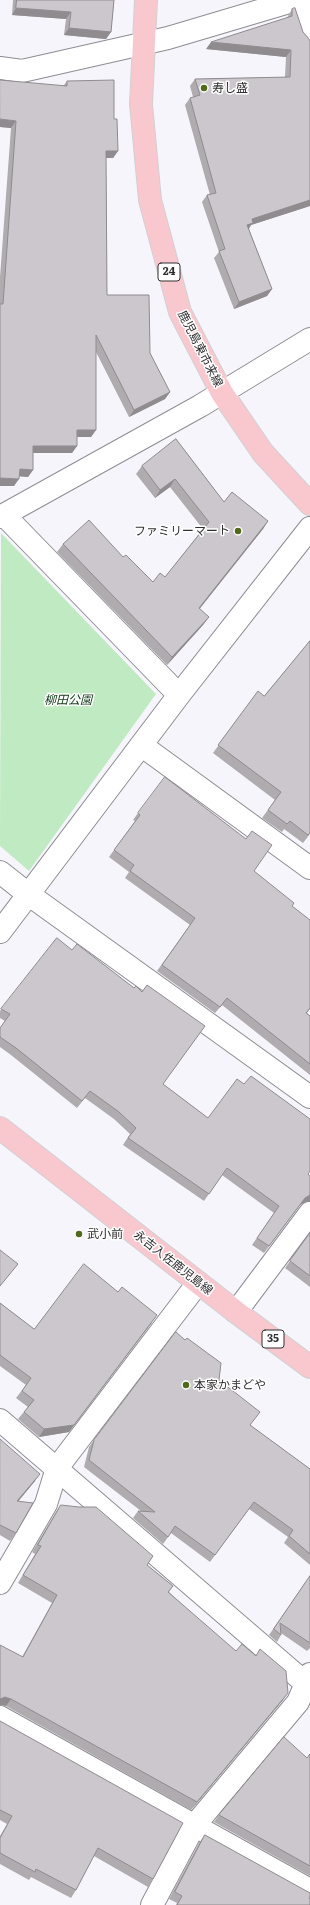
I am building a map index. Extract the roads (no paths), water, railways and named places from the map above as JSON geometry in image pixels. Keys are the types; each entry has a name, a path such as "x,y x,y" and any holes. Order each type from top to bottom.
{"main road":[{"name":"鹿児島東市来線","path":"146,0 141,104 150,200 180,312 222,393 263,453 310,504"},
{"name":"永吉入佐鹿児島線","path":"0,1128 198,1283 310,1367"}],"street":[{"path":"0,68 22,70 168,38 296,0"},
{"path":"299,0 310,35"},
{"path":"179,696 2,516 222,393 310,339"},
{"path":"0,932 141,745 310,528"},
{"path":"141,745 309,866"},
{"path":"0,872 28,894 310,1097"},
{"path":"236,1312 310,1213"},
{"path":"0,1584 46,1504 56,1468 198,1283"},
{"path":"0,1420 309,1682 298,1702 194,1826 152,1905"},
{"path":"0,1718 310,1890"}],"place":[{"name":"寿し盛","path":"204,88"},
{"name":"ファミリーマート","path":"238,531"},
{"name":"武小前","path":"79,1234"},
{"name":"本家かまどや","path":"186,1385"}],"park label":[{"name":"柳田公園","path":"68,700"}]}
